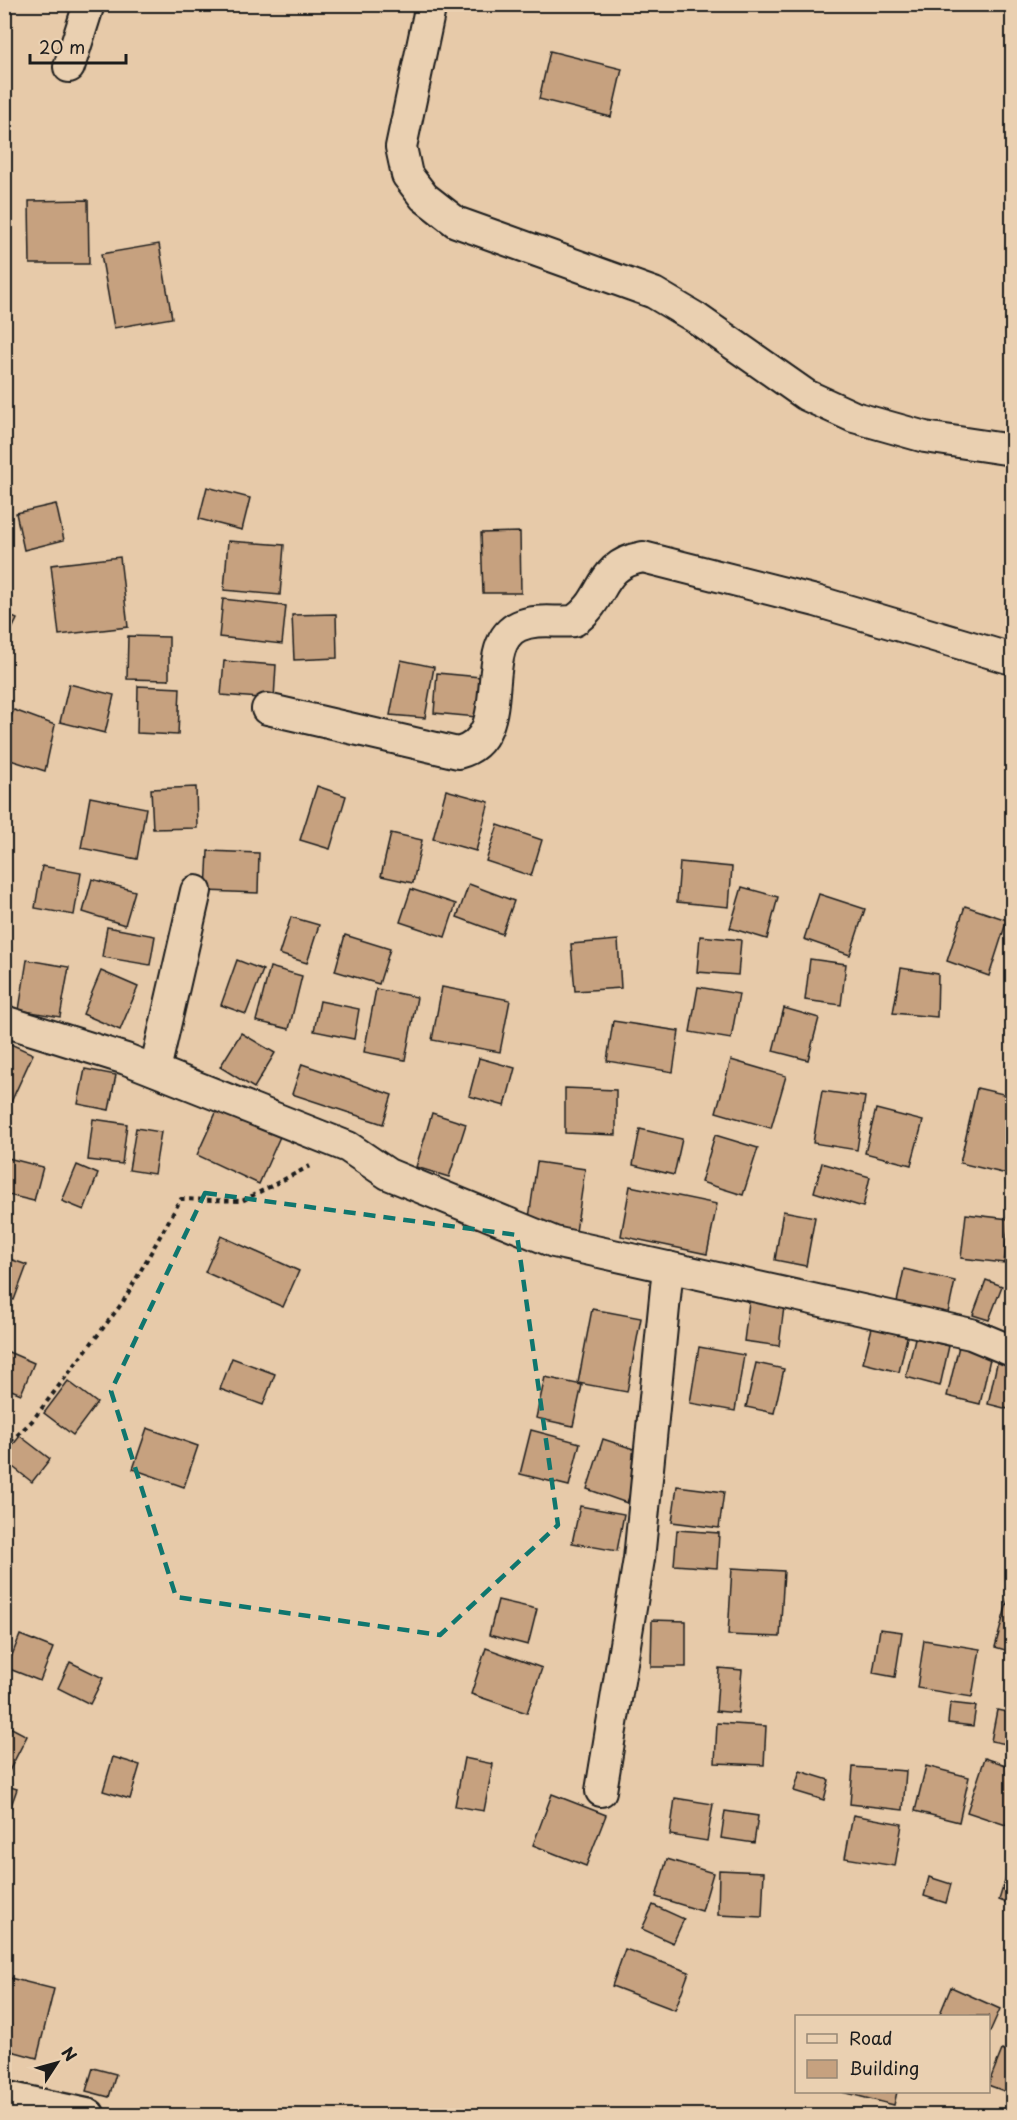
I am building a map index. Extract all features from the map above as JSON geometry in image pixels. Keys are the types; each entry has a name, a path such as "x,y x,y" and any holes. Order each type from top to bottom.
{"street":[{"path":"69,67 89,4"},
{"path":"431,4 401,147 407,175 424,196 456,222 654,293 696,318 806,395 854,417 925,437 1012,450"},
{"path":"267,709 458,753 470,750 478,743 488,726 502,647 507,634 518,626 535,621 574,621 591,606 612,570 627,560 643,557 816,601 1012,659"},
{"path":"155,1071 196,891"},
{"path":"4,1021 155,1071 348,1147 388,1174 554,1242 971,1334 1012,1351"},
{"path":"601,1791 639,1559 668,1267"},
{"path":"4,2097 88,2115"}],"path":[{"path":"4,1448 32,1421 123,1302 181,1199 242,1201 348,1147"}],"highlighted area":[{"path":"205,1193 517,1235 558,1525 440,1635 176,1597 111,1391"}],"building":[{"path":"550,51 622,69 611,117 539,99"},
{"path":"88,200 89,264 30,264 29,201"},
{"path":"159,244 172,318 114,328 101,254"},
{"path":"207,487 250,498 242,530 199,519"},
{"path":"56,504 64,540 24,550 16,513"},
{"path":"520,532 521,593 483,593 481,533"},
{"path":"228,541 284,545 280,595 224,590"},
{"path":"120,557 128,627 59,635 51,565"},
{"path":"223,599 286,606 282,644 219,637"},
{"path":"4,613 17,619 4,646"},
{"path":"336,614 337,658 294,660 292,615"},
{"path":"128,636 169,637 169,680 127,679"},
{"path":"401,660 434,667 425,718 390,715"},
{"path":"224,661 276,665 274,699 221,695"},
{"path":"437,673 491,678 488,718 434,713"},
{"path":"69,684 114,695 105,733 60,722"},
{"path":"138,686 180,688 178,735 137,733"},
{"path":"14,710 55,725 45,771 4,758 4,732"},
{"path":"317,786 346,796 330,849 300,840"},
{"path":"196,787 197,828 153,829 151,789"},
{"path":"446,790 489,802 476,851 433,839"},
{"path":"90,797 146,808 137,859 81,848"},
{"path":"498,825 542,840 531,876 486,861"},
{"path":"391,833 422,840 413,883 381,876"},
{"path":"208,851 259,853 258,893 206,891"},
{"path":"680,862 732,867 729,907 677,902"},
{"path":"42,866 81,873 74,915 35,908"},
{"path":"92,879 135,891 125,925 83,912"},
{"path":"469,884 514,901 502,934 457,917"},
{"path":"742,887 778,897 767,939 730,928"},
{"path":"411,889 456,904 445,937 400,922"},
{"path":"819,894 865,909 850,955 804,939"},
{"path":"965,906 1007,920 989,976 947,961"},
{"path":"291,917 319,925 307,963 279,954"},
{"path":"107,927 155,936 150,965 102,957"},
{"path":"345,935 390,949 379,984 335,971"},
{"path":"700,936 741,940 738,975 697,972"},
{"path":"618,940 621,988 575,991 571,944"},
{"path":"810,959 846,964 841,1005 805,1000"},
{"path":"27,960 69,967 60,1017 19,1010"},
{"path":"237,960 263,970 246,1014 221,1005"},
{"path":"270,967 302,976 289,1029 256,1021"},
{"path":"901,968 938,974 937,1017 893,1013"},
{"path":"101,971 138,987 120,1030 83,1014"},
{"path":"442,987 510,1000 500,1052 432,1040"},
{"path":"698,987 739,994 731,1039 690,1032"},
{"path":"376,989 417,997 405,1060 364,1052"},
{"path":"320,1001 359,1009 354,1039 314,1031"},
{"path":"784,1008 819,1018 808,1060 773,1051"},
{"path":"613,1021 679,1031 673,1072 607,1061"},
{"path":"241,1033 275,1053 254,1088 220,1067"},
{"path":"4,1041 33,1054 11,1102 4,1099"},
{"path":"479,1058 515,1068 505,1106 469,1096"},
{"path":"731,1060 786,1076 771,1128 716,1112"},
{"path":"302,1064 392,1095 383,1124 292,1094"},
{"path":"85,1069 116,1075 109,1110 78,1104"},
{"path":"565,1088 616,1090 616,1135 565,1133"},
{"path":"977,1088 1012,1096 1012,1148 1007,1174 960,1163"},
{"path":"822,1091 865,1097 857,1150 813,1143"},
{"path":"220,1104 282,1132 259,1184 197,1155"},
{"path":"876,1109 923,1121 911,1165 865,1153"},
{"path":"432,1113 466,1124 449,1177 416,1167"},
{"path":"93,1119 127,1124 122,1164 88,1160"},
{"path":"136,1128 161,1132 154,1174 129,1170"},
{"path":"640,1129 682,1139 674,1175 633,1165"},
{"path":"715,1135 758,1148 743,1195 701,1182"},
{"path":"4,1157 43,1167 34,1201 4,1194"},
{"path":"537,1162 585,1169 576,1232 528,1225"},
{"path":"822,1163 870,1177 863,1207 814,1192"},
{"path":"77,1165 98,1174 84,1210 62,1201"},
{"path":"630,1186 717,1204 707,1254 621,1236"},
{"path":"783,1211 815,1217 806,1266 775,1260"},
{"path":"966,1214 1009,1219 1004,1263 961,1258"},
{"path":"221,1236 299,1271 283,1307 205,1272"},
{"path":"4,1257 27,1265 14,1300 4,1296"},
{"path":"904,1269 955,1281 948,1313 897,1302"},
{"path":"986,1280 1002,1286 989,1320 973,1315"},
{"path":"750,1294 785,1299 779,1346 744,1341"},
{"path":"592,1309 641,1318 627,1392 578,1383"},
{"path":"873,1324 908,1333 899,1372 863,1363"},
{"path":"915,1338 949,1346 940,1386 906,1377"},
{"path":"959,1346 991,1354 980,1404 947,1396"},
{"path":"699,1347 744,1355 735,1411 690,1403"},
{"path":"4,1350 34,1363 21,1394 4,1387"},
{"path":"232,1358 275,1374 263,1405 220,1389"},
{"path":"998,1359 1012,1362 1012,1410 988,1404"},
{"path":"756,1363 784,1369 774,1413 746,1407"},
{"path":"545,1377 582,1385 573,1426 536,1418"},
{"path":"68,1381 97,1403 73,1435 44,1413"},
{"path":"147,1428 198,1446 184,1487 133,1469"},
{"path":"531,1430 580,1443 569,1486 520,1474"},
{"path":"20,1436 50,1459 32,1482 4,1460 4,1456"},
{"path":"603,1439 643,1452 627,1503 587,1489"},
{"path":"677,1486 724,1492 719,1528 672,1522"},
{"path":"580,1506 624,1514 617,1551 572,1543"},
{"path":"677,1530 719,1533 717,1568 674,1565"},
{"path":"732,1568 784,1571 780,1637 728,1635"},
{"path":"1012,1585 1012,1652 995,1647"},
{"path":"498,1600 537,1609 528,1645 489,1635"},
{"path":"652,1620 686,1621 686,1667 651,1667"},
{"path":"880,1629 902,1632 895,1677 873,1673"},
{"path":"20,1635 53,1648 40,1681 7,1668"},
{"path":"924,1640 980,1649 972,1697 917,1688"},
{"path":"486,1648 542,1668 527,1713 471,1694"},
{"path":"70,1662 103,1678 90,1704 58,1688"},
{"path":"719,1668 742,1670 738,1713 716,1711"},
{"path":"950,1703 976,1706 973,1726 948,1723"},
{"path":"997,1710 1012,1713 1012,1745 991,1741"},
{"path":"717,1723 766,1726 764,1765 715,1763"},
{"path":"4,1724 27,1736 7,1775 4,1774"},
{"path":"113,1757 140,1765 130,1799 103,1791"},
{"path":"464,1758 493,1764 484,1811 455,1806"},
{"path":"985,1758 1012,1767 1012,1804 1006,1825 967,1812"},
{"path":"926,1766 969,1777 959,1822 915,1811"},
{"path":"853,1767 906,1771 903,1810 850,1804"},
{"path":"800,1771 829,1780 824,1800 794,1791"},
{"path":"4,1785 17,1789 4,1826"},
{"path":"552,1794 606,1815 586,1866 533,1845"},
{"path":"675,1798 713,1804 707,1841 670,1835"},
{"path":"725,1811 758,1816 754,1843 721,1838"},
{"path":"853,1815 902,1824 895,1866 845,1858"},
{"path":"667,1859 713,1873 702,1911 656,1897"},
{"path":"719,1870 764,1872 762,1917 718,1915"},
{"path":"1007,1874 1012,1876 1012,1905 999,1900"},
{"path":"929,1877 951,1884 946,1903 924,1896"},
{"path":"653,1905 684,1919 673,1943 642,1929"},
{"path":"625,1949 689,1972 675,2010 612,1986"},
{"path":"10,1978 54,1989 37,2058 4,2049 4,1999"},
{"path":"951,1987 1000,2009 990,2032 990,2015 939,2015"},
{"path":"1002,2050 1012,2054 1012,2094 990,2086 990,2080"},
{"path":"93,2068 116,2074 109,2097 86,2091"},
{"path":"846,2093 897,2093 894,2105"}]}
